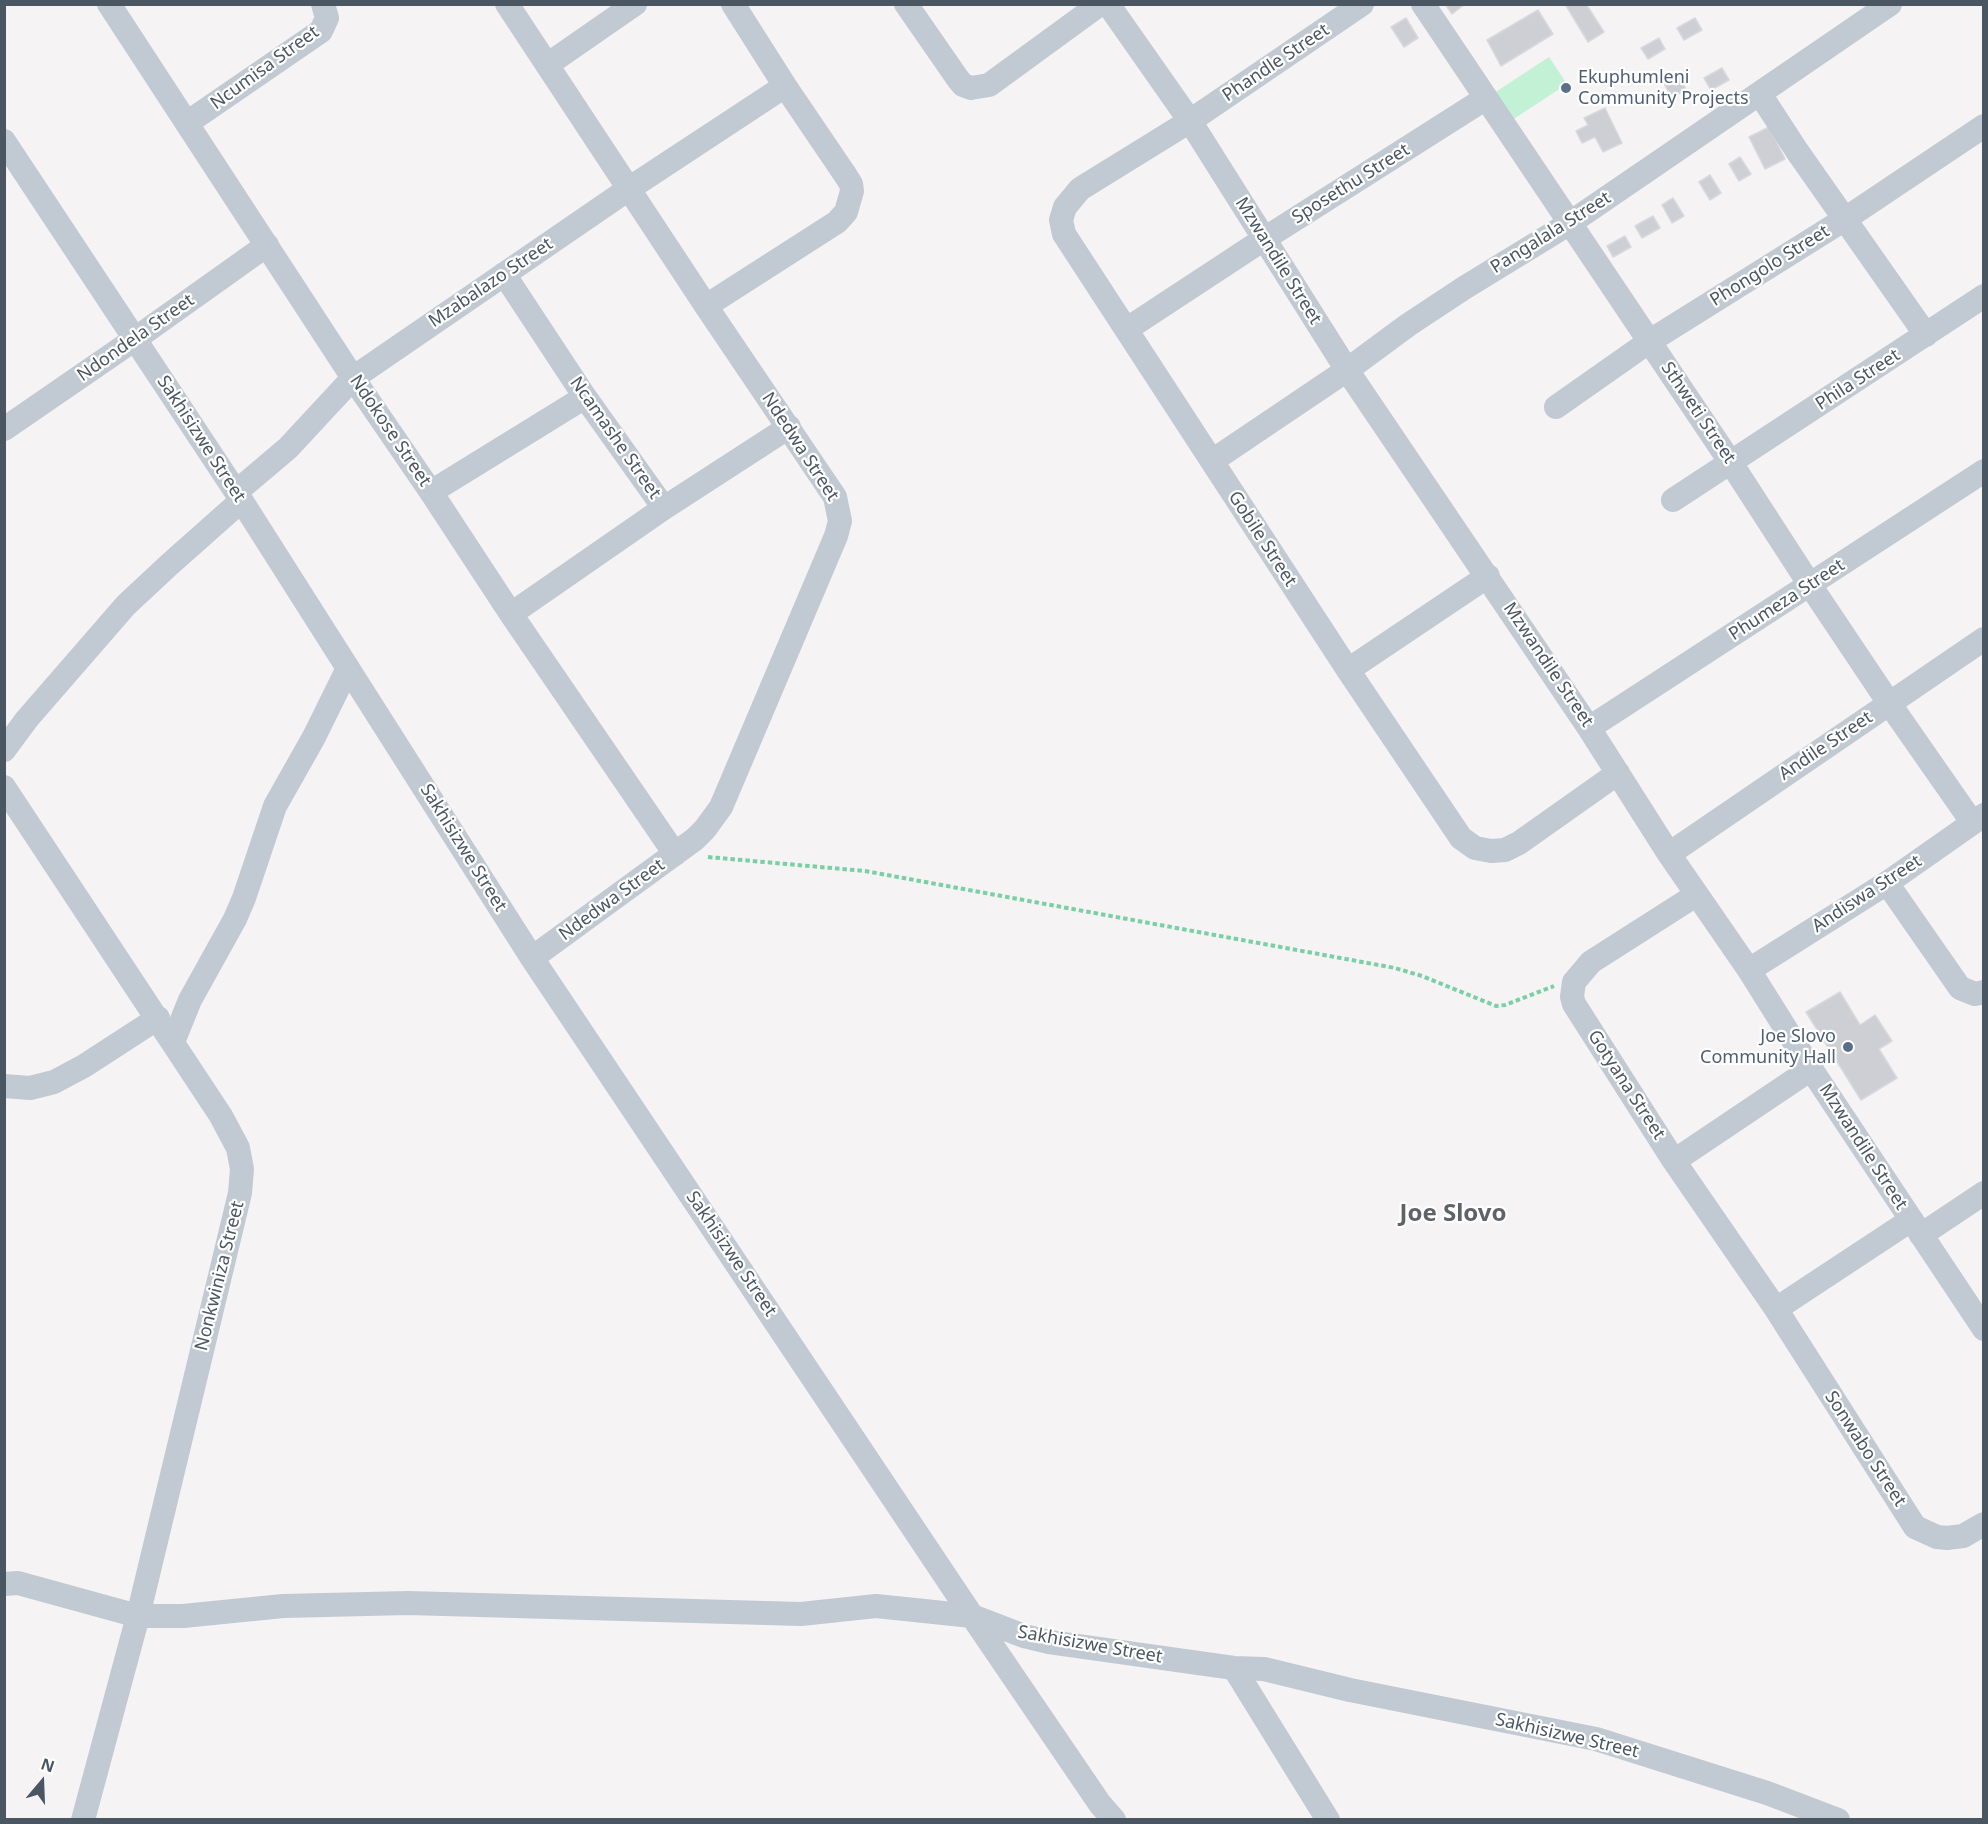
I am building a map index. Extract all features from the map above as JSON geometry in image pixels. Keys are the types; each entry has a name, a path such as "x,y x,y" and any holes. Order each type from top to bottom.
{"street":[{"name":"Ndokose Street","path":"109,4 353,378 675,854"},
{"name":"Ncumisa Street","path":"187,123 321,31 327,18 323,4"},
{"name":"Ndedwa Street","path":"507,4 835,497 840,521 836,536 721,807 695,839 532,958"},
{"path":"547,65 635,4"},
{"path":"706,306 837,222 846,212 852,191 851,184 733,4"},
{"path":"906,4 963,85 971,88 989,85 1100,4"},
{"name":"Mzwandile Street","path":"1108,4 1190,121 1347,370 1589,728 1669,854 1749,970 1811,1069 1983,1329"},
{"name":"Phandle Street","path":"1190,121 1362,4"},
{"name":"Sthweti Street","path":"1423,4 1650,341 1889,703 1978,818"},
{"name":"Pangalala Street","path":"1212,461 1347,370 1408,325 1570,224 1890,4"},
{"name":"Mzabalazo Street","path":"4,750 27,719 126,605 288,448 353,378 630,188 785,86"},
{"path":"1760,94 1797,151 1926,335"},
{"name":"Sposethu Street","path":"1127,329 1264,239 1486,99"},
{"name":"Gobile Street","path":"1190,121 1080,189 1065,207 1061,220 1064,234 1348,670 1461,838 1474,848 1491,851 1504,850 1519,843 1618,774"},
{"name":"Phongolo Street","path":"1556,407 1650,341 1845,219 1983,126"},
{"name":"Sakhisizwe Street","path":"4,141 239,496 532,958 972,1616 1024,1636 1048,1642 1234,1668 1264,1669 1350,1690 1596,1739 1767,1793 1838,1820"},
{"name":"Ndondela Street","path":"4,429 267,245"},
{"name":"Ncamashe Street","path":"504,274 585,397 664,508 789,426"},
{"name":"Phila Street","path":"1673,500 1983,296"},
{"path":"431,492 585,397"},
{"name":"Phumeza Street","path":"1589,728 1983,471"},
{"path":"511,614 664,508"},
{"path":"1348,670 1488,576"},
{"name":"Andile Street","path":"1669,854 1983,639"},
{"path":"173,1042 190,1000 236,919 275,806 314,737 348,668"},
{"name":"Nonkwiniza Street","path":"4,787 233,1135 241,1160 242,1180 138,1616 83,1820"},
{"name":"Andiswa Street","path":"1749,970 1887,883 1978,818"},
{"path":"1887,883 1960,988 1975,994 1983,992"},
{"path":"1574,982 1591,962 1696,895"},
{"name":"Gotyana Street","path":"1574,982 1572,997 1574,1004 1674,1161 1776,1309"},
{"path":"4,1086 30,1088 54,1082 84,1066 158,1018"},
{"path":"1674,1161 1811,1069"},
{"path":"1776,1309 1916,1227 1983,1193"},
{"name":"Sonwabo Street","path":"1776,1309 1915,1527 1937,1537 1947,1538 1963,1536 1983,1524"},
{"path":"4,1584 18,1583 138,1616 183,1616 283,1606 408,1603 801,1614 876,1606 972,1616 1100,1804 1114,1820"},
{"path":"1234,1668 1328,1820"}],"path":[{"path":"675,854 865,871 1395,968 1422,976 1496,1006 1505,1005 1550,986 1574,982"}],"green space":[{"path":"1549,57 1567,84 1509,122 1491,95"}],"building":[{"path":"1445,4 1465,4 1452,14"},
{"path":"1565,4 1586,4 1604,32 1588,42"},
{"path":"1538,10 1553,34 1501,66 1487,40"},
{"path":"1406,18 1418,38 1404,47 1391,27"},
{"path":"1695,18 1702,30 1684,40 1677,28"},
{"path":"1659,38 1665,49 1648,59 1641,48"},
{"path":"1722,68 1729,80 1711,90 1704,78"},
{"path":"1677,73 1686,89 1672,98 1663,82"},
{"path":"1605,108 1622,143 1603,152 1595,137 1582,143 1576,131 1588,125 1584,118"},
{"path":"1769,127 1785,159 1765,169 1749,137"},
{"path":"1740,157 1751,174 1739,181 1729,164"},
{"path":"1710,175 1721,193 1710,200 1699,182"},
{"path":"1673,198 1684,216 1672,223 1662,205"},
{"path":"1653,216 1660,228 1642,238 1635,226"},
{"path":"1625,236 1631,247 1613,257 1607,246"},
{"path":"1840,992 1860,1025 1875,1015 1892,1041 1879,1049 1897,1078 1861,1100 1806,1012"}],"place":[{"name":"Ekuphumleni Community Projects","path":"1566,88"},
{"name":"Joe Slovo Community Hall","path":"1848,1047"}],"district":[{"name":"Joe Slovo","path":"1453,1214"}]}
